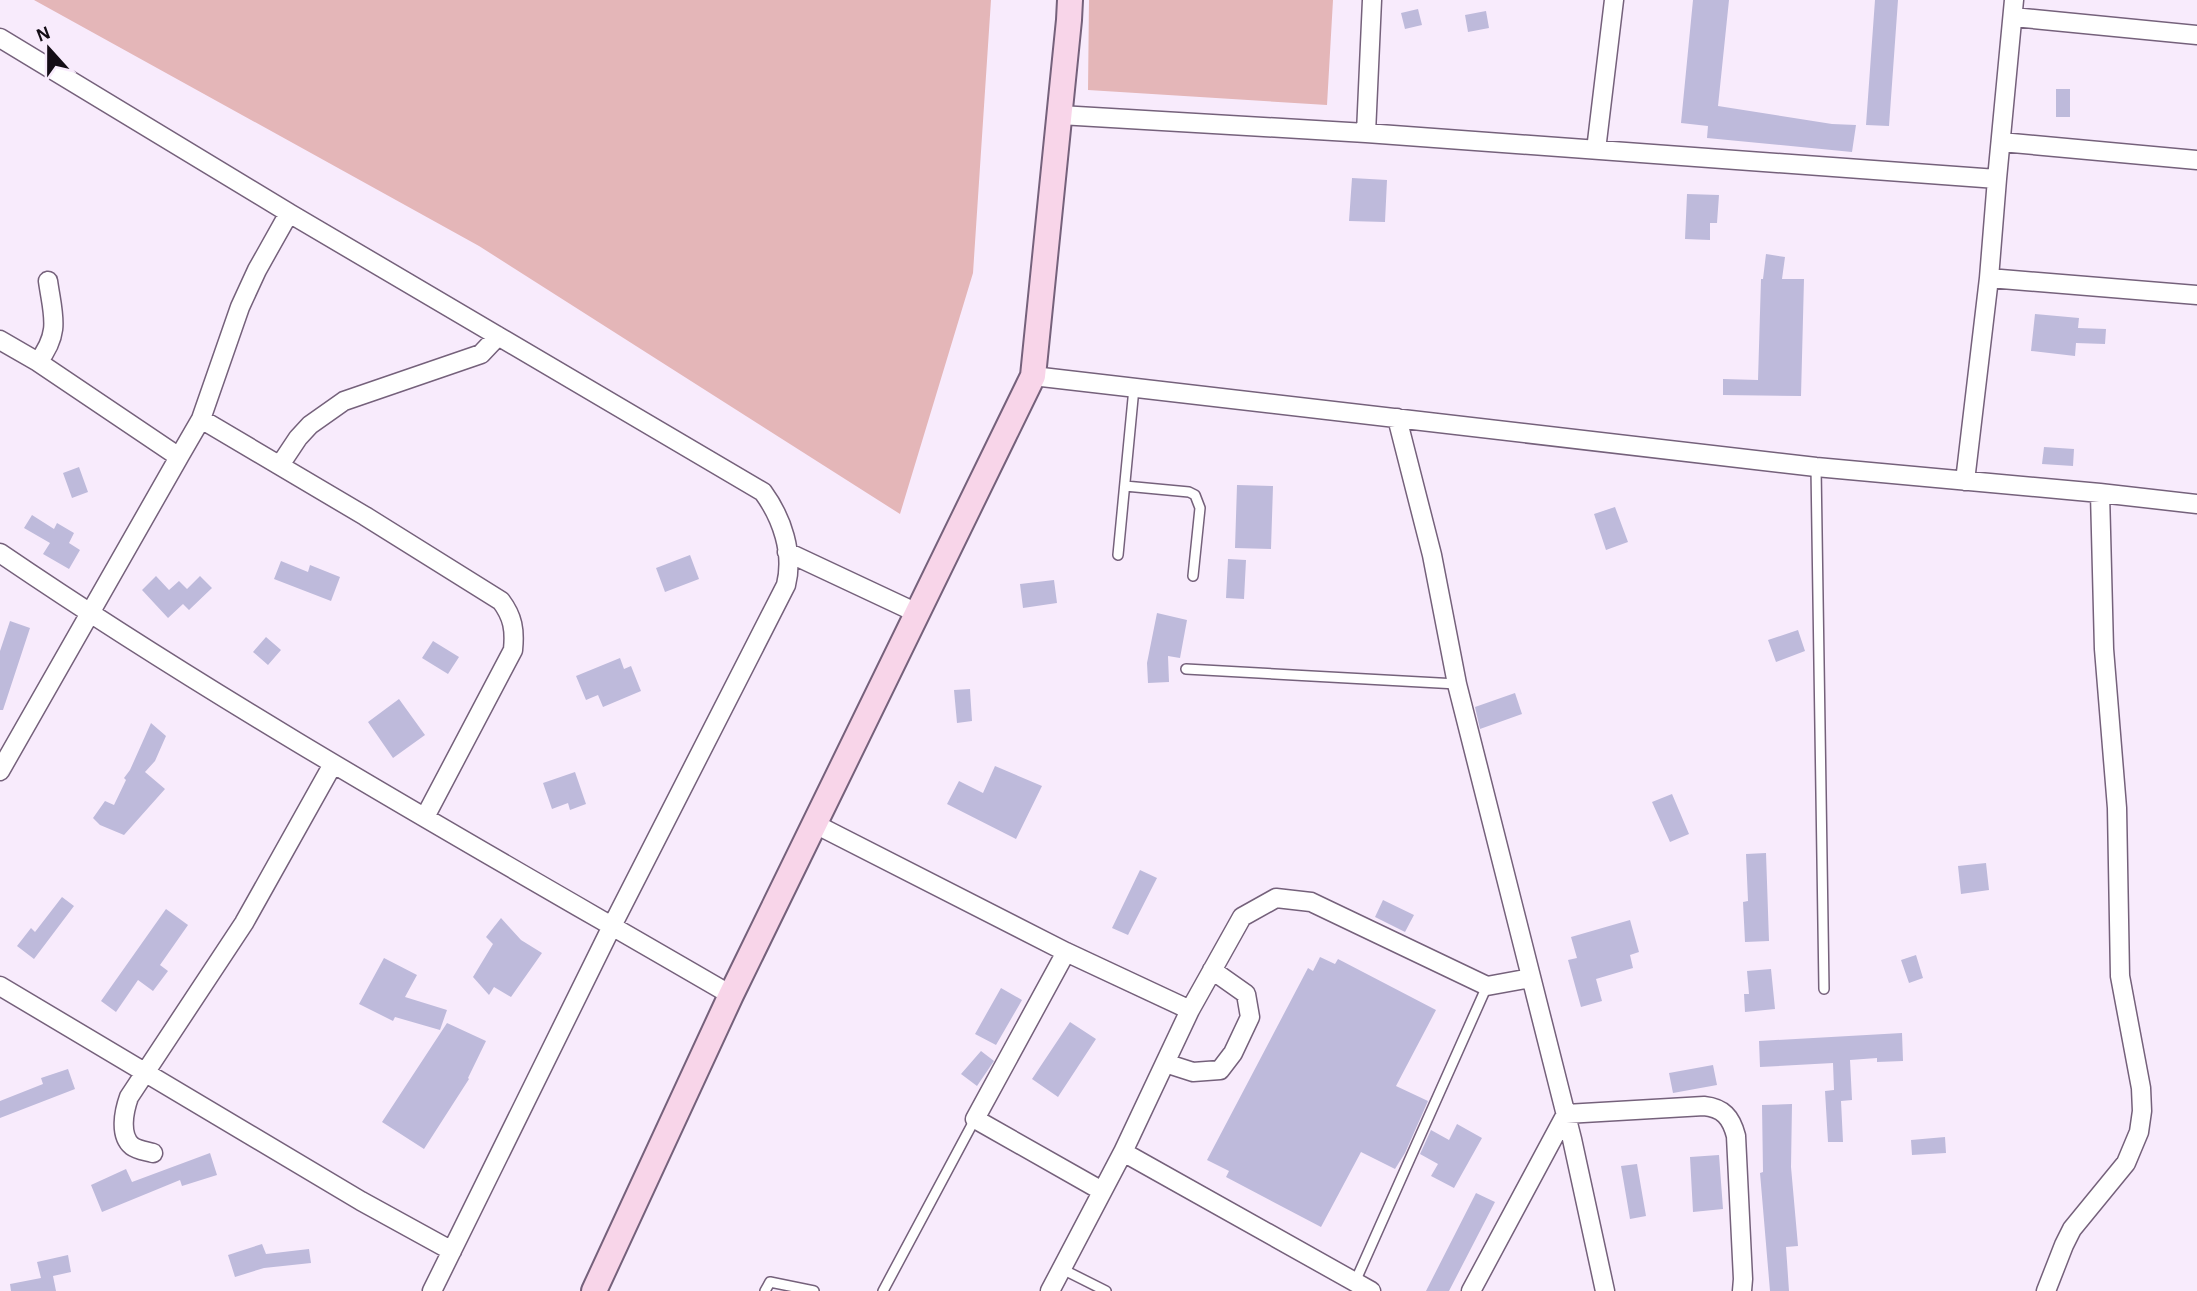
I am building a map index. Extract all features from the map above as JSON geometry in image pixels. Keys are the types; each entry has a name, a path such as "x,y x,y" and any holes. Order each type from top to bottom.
{"street":[{"path":"594,1291 731,995 1033,376 1070,0"},
{"path":"1366,133 1372,0"},
{"path":"1596,150 1614,0"},
{"path":"1965,481 1989,278 2013,8 2197,35"},
{"path":"0,38 289,214 763,492 776,510 790,568 786,585 612,926 432,1291"},
{"path":"1060,116 1366,133 1997,179"},
{"path":"2001,142 2197,160"},
{"path":"0,771 201,419 240,307 257,270 289,214"},
{"path":"1989,278 2197,295"},
{"path":"38,362 49,348 55,330 48,281"},
{"path":"279,465 310,425 344,401 481,354 498,336"},
{"path":"0,340 38,362 179,457"},
{"path":"1033,376 1816,467 2197,504"},
{"path":"1397,418 1432,555 1457,684 1566,1114 1605,1291"},
{"path":"201,419 501,601 510,612 515,632 513,650 425,817"},
{"path":"2046,1291 2073,1228 2126,1163 2139,1132 2142,1111 2141,1088 2120,976 2117,808 2104,649 2101,493"},
{"path":"787,551 917,613"},
{"path":"0,553 90,614 333,764 731,995"},
{"path":"153,1153 129,1144 124,1130 126,1106 144,1072 244,923 333,764"},
{"path":"815,824 1066,952 1189,1010"},
{"path":"1050,1291 1123,1152 1189,1010 1242,917 1276,898 1311,902 1487,986 1531,978"},
{"path":"1066,952 975,1119 1102,1191"},
{"path":"1165,1063 1193,1072 1220,1070 1233,1053 1251,1017 1246,994 1212,970"},
{"path":"0,986 361,1201 452,1251"},
{"path":"1566,1114 1704,1106 1717,1108 1727,1115 1733,1123 1735,1136 1742,1291"},
{"path":"1471,1291 1566,1114"},
{"path":"1123,1152 1371,1291"}],"lane":[{"path":"1118,555 1134,388"},
{"path":"1816,467 1824,989"},
{"path":"1125,486 1189,492 1195,495 1200,508 1193,576"},
{"path":"1186,669 1457,684"},
{"path":"1355,1282 1487,986"},
{"path":"883,1291 975,1119"},
{"path":"1062,1269 1106,1291"},
{"path":"765,1291 770,1282 814,1291"}],"shaded area":[{"path":"34,0 991,0 973,273 900,514 479,246"},
{"path":"1089,0 1333,0 1327,105 1088,90"}],"building":[{"path":"1693,0 1729,0 1718,106 1832,124 1856,125 1852,152 1707,138 1708,126 1681,123"},
{"path":"1875,0 1898,0 1889,126 1866,125"},
{"path":"1418,9 1422,25 1405,29 1401,13"},
{"path":"1486,11 1489,28 1468,32 1465,15"},
{"path":"2056,89 2070,89 2070,117 2056,117"},
{"path":"1352,178 1387,180 1385,222 1349,221"},
{"path":"1687,194 1719,195 1717,223 1710,223 1710,240 1685,239"},
{"path":"1766,254 1785,257 1782,279 1804,279 1801,396 1723,395 1723,379 1758,380 1761,279"},
{"path":"2035,314 2079,318 2078,328 2106,329 2105,344 2076,343 2075,356 2031,351"},
{"path":"2044,447 2074,449 2073,466 2042,464"},
{"path":"79,467 88,492 72,498 63,473"},
{"path":"1237,485 1273,486 1271,549 1235,548"},
{"path":"1615,507 1628,542 1606,550 1594,514"},
{"path":"32,515 54,529 57,523 74,533 69,543 80,550 69,569 43,554 50,543 24,528"},
{"path":"690,555 699,579 665,592 656,568"},
{"path":"1228,559 1246,560 1244,599 1226,598"},
{"path":"281,561 308,572 310,565 340,577 331,601 274,579"},
{"path":"156,576 169,590 179,581 187,589 200,576 212,588 189,610 183,604 168,618 142,590"},
{"path":"1054,580 1057,603 1023,608 1020,584"},
{"path":"1157,613 1187,620 1180,658 1168,656 1169,682 1148,683 1147,663"},
{"path":"10,621 30,628 3,710 0,710 0,651"},
{"path":"1798,630 1805,651 1776,662 1768,640"},
{"path":"266,637 281,650 268,665 253,652"},
{"path":"433,641 459,657 448,674 422,658"},
{"path":"620,658 624,669 631,666 641,691 603,707 598,695 586,700 576,676"},
{"path":"970,689 972,721 957,723 954,690"},
{"path":"1515,693 1522,714 1480,729 1475,707"},
{"path":"399,699 425,735 393,758 368,722"},
{"path":"151,723 166,736 155,761 145,772 165,789 124,835 100,825 93,818 105,801 114,805"},
{"path":"995,766 1042,786 1016,839 947,804 959,781 983,793"},
{"path":"575,772 586,804 570,810 568,803 552,809 543,783"},
{"path":"1672,794 1689,834 1670,842 1652,802"},
{"path":"1766,853 1769,941 1745,942 1743,902 1748,901 1746,854"},
{"path":"1986,863 1989,890 1961,894 1958,866"},
{"path":"1140,870 1157,878 1128,935 1112,928"},
{"path":"62,897 74,906 34,959 17,946 31,928 35,932"},
{"path":"1383,900 1414,915 1405,932 1375,917"},
{"path":"166,909 188,925 160,965 168,971 153,991 138,980 116,1012 101,1001"},
{"path":"501,918 521,940 542,953 511,997 494,987 489,995 473,977 493,944 486,937"},
{"path":"1630,920 1639,952 1630,955 1633,968 1596,979 1602,1001 1581,1007 1568,960 1577,958 1571,937"},
{"path":"1916,955 1923,978 1909,983 1901,960"},
{"path":"1320,957 1335,964 1338,959 1436,1010 1396,1086 1428,1101 1405,1153 1395,1169 1361,1152 1321,1227 1226,1177 1229,1171 1207,1160 1308,968 1313,971"},
{"path":"384,958 417,975 405,997 447,1010 440,1030 395,1017 393,1021 359,1004"},
{"path":"1771,969 1775,1009 1745,1012 1744,994 1749,994 1747,971"},
{"path":"1001,988 1022,1000 996,1045 975,1034"},
{"path":"1070,1022 1096,1039 1058,1097 1032,1079"},
{"path":"447,1023 486,1041 469,1079 424,1149 382,1122"},
{"path":"1902,1033 1903,1061 1877,1062 1877,1058 1850,1060 1852,1100 1841,1101 1843,1142 1828,1142 1825,1091 1834,1090 1833,1063 1760,1067 1759,1041"},
{"path":"981,1051 994,1061 977,1086 961,1074"},
{"path":"1713,1065 1717,1085 1673,1093 1669,1073"},
{"path":"68,1069 75,1089 0,1118 0,1101 43,1084 41,1078"},
{"path":"1792,1104 1791,1167 1798,1246 1786,1247 1789,1291 1770,1291 1760,1173 1763,1172 1762,1105"},
{"path":"1457,1124 1482,1138 1454,1188 1431,1176 1438,1164 1420,1154 1431,1130 1449,1140"},
{"path":"1945,1137 1946,1153 1912,1155 1911,1140"},
{"path":"210,1153 217,1175 182,1186 180,1180 102,1212 91,1185 126,1169 132,1182"},
{"path":"1719,1155 1723,1209 1693,1212 1690,1157"},
{"path":"1637,1164 1646,1216 1630,1219 1621,1166"},
{"path":"1476,1193 1495,1202 1449,1291 1426,1291"},
{"path":"262,1244 266,1254 309,1249 311,1263 264,1268 235,1277 228,1255"},
{"path":"68,1255 71,1272 53,1276 56,1291 11,1291 10,1284 41,1278 37,1262"}]}
